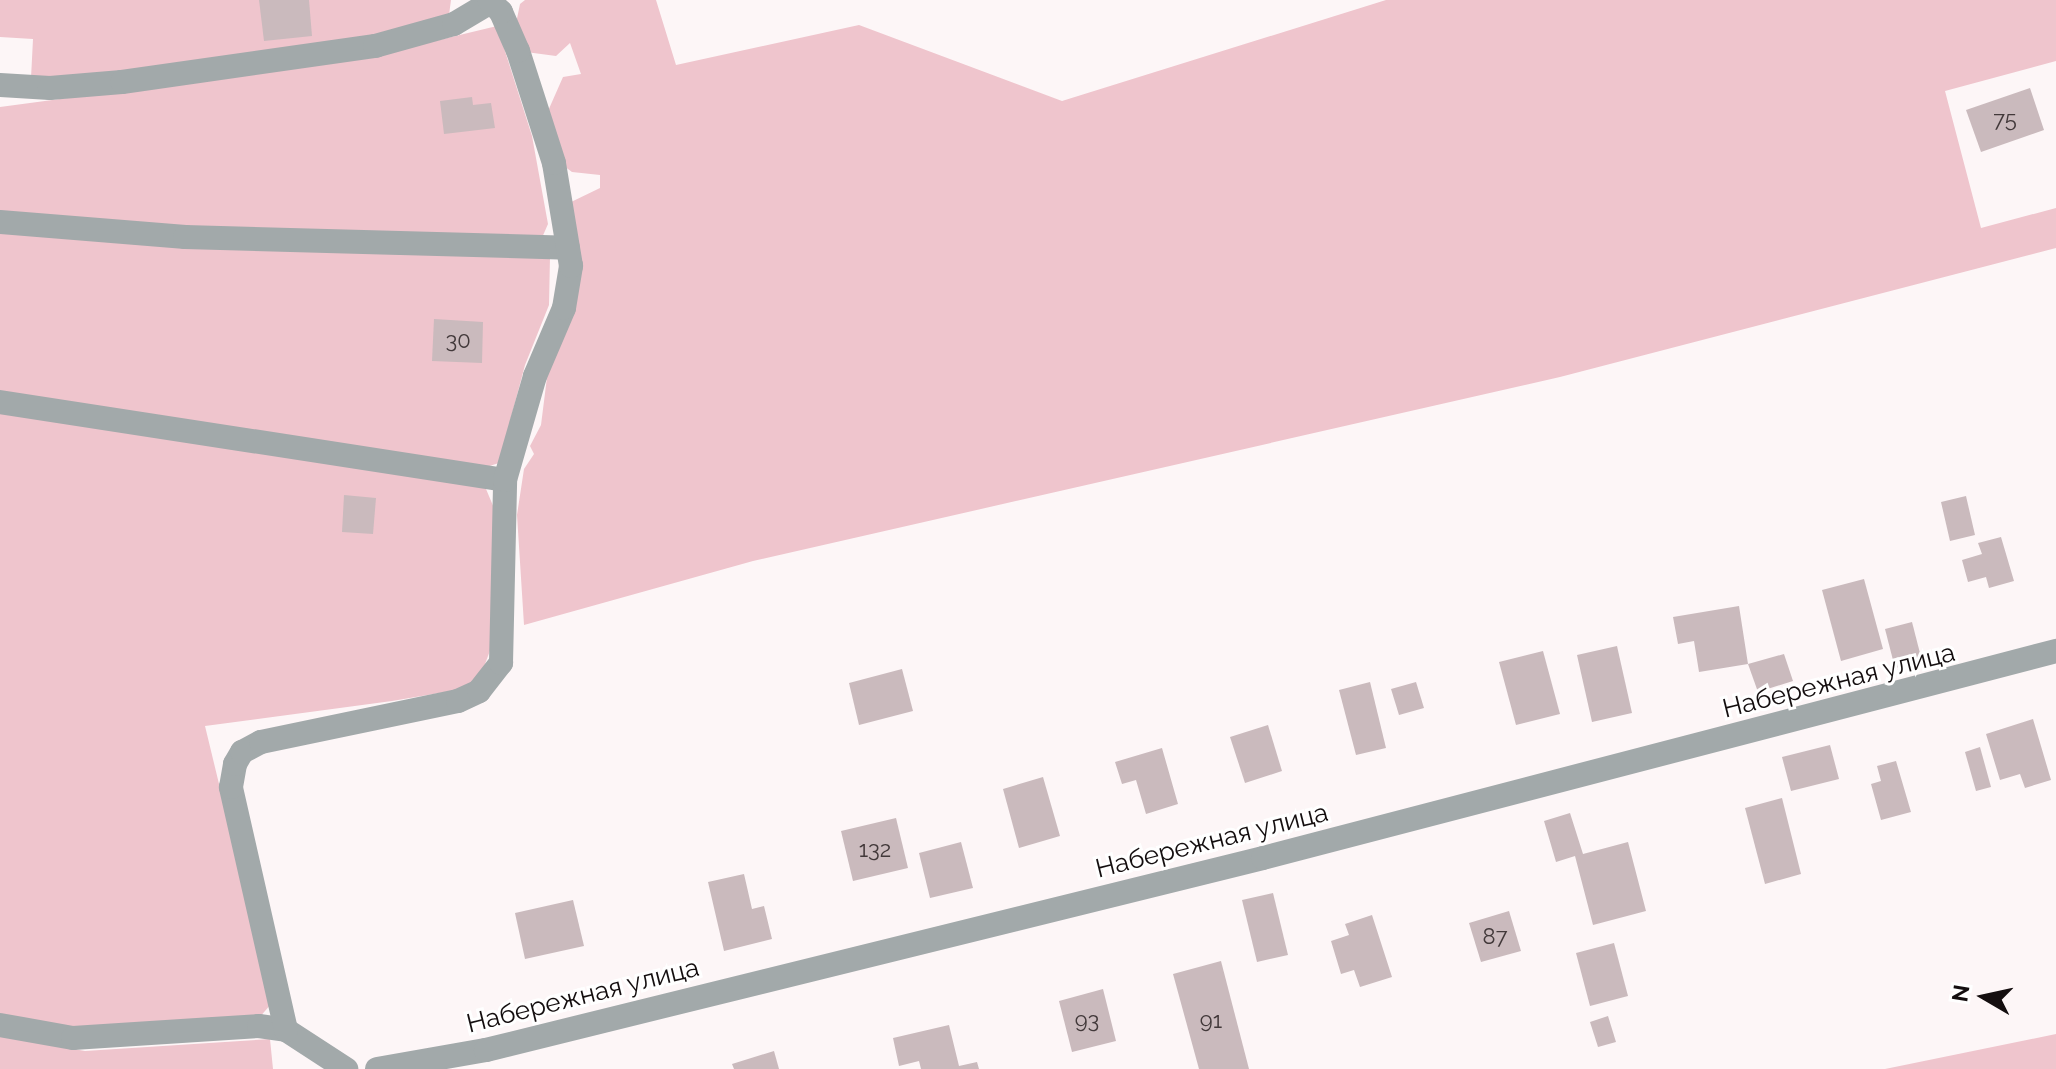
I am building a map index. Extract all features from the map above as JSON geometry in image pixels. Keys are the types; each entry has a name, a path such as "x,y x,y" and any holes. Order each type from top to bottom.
{"street":[{"path":"0,85 50,88 122,82 375,46 454,24 490,1 518,51 554,163 571,266 564,308 535,376 505,480 501,663 494,676 458,701 261,742 242,752 235,764 231,787 286,1030"},
{"path":"0,222 185,237 568,248"},
{"path":"0,402 505,480"},
{"name":"Набережная улица","path":"377,1069 486,1050 1248,861 2056,651"},
{"path":"0,1025 73,1038 259,1026 286,1030 346,1069"}],"shaded area":[{"path":"0,0 451,0 449,15 376,38 181,68 31,78 33,39 0,37"},
{"path":"525,0 656,0 676,65 859,25 1062,101 1386,0 2056,0 2056,61 1945,91 1981,228 2056,208 2056,248 1560,377 753,561 524,625 517,515 524,469 534,454 530,446 541,425 569,203 600,188 600,175 572,172 564,166 548,111 563,77 581,74 570,43 556,56 526,52 514,33 520,4"},
{"path":"497,26 532,136 548,224 541,240 233,231 0,216 0,107 360,59"},
{"path":"0,232 550,257 549,305 525,365 499,463 483,468 0,392"},
{"path":"0,412 470,482 486,489 494,508 491,648 479,680 463,689 392,701 205,726 272,1003 258,1019 77,1028 0,1017"},
{"path":"2056,1034 2056,1069 1885,1069"},
{"path":"0,1036 85,1051 270,1039 273,1069 0,1069"}],"building":[{"path":"259,0 309,0 312,36 264,41"},
{"path":"2030,88 2044,130 1981,152 1966,110"},
{"path":"472,97 473,105 491,103 495,128 444,134 440,101"},
{"path":"434,319 483,322 482,363 432,361"},
{"path":"344,495 376,498 373,534 342,532"},
{"path":"1966,496 1975,535 1950,541 1941,502"},
{"path":"2001,537 2014,581 1989,588 1986,577 1968,582 1962,560 1982,554 1978,543"},
{"path":"1864,579 1883,649 1841,661 1822,590"},
{"path":"1739,606 1748,664 1699,672 1694,641 1678,644 1673,617"},
{"path":"1912,622 1922,661 1895,668 1885,629"},
{"path":"1617,646 1632,713 1592,722 1577,655"},
{"path":"1543,651 1560,714 1516,725 1499,662"},
{"path":"1784,654 1793,681 1758,692 1748,664"},
{"path":"902,669 913,711 859,725 849,683"},
{"path":"1370,682 1386,748 1356,755 1339,690"},
{"path":"1416,682 1424,708 1399,715 1391,689"},
{"path":"2033,719 2051,780 2025,788 2020,774 2000,780 1986,734"},
{"path":"1268,725 1282,771 1245,783 1230,737"},
{"path":"1830,745 1839,779 1791,791 1782,757"},
{"path":"1980,747 1991,787 1976,791 1965,752"},
{"path":"1162,748 1178,804 1146,814 1136,780 1122,784 1115,762"},
{"path":"1896,761 1911,812 1881,820 1871,784 1881,781 1877,766"},
{"path":"1043,777 1060,836 1019,848 1003,789"},
{"path":"1782,798 1801,874 1765,884 1745,808"},
{"path":"1570,813 1583,854 1628,842 1646,911 1593,925 1575,856 1556,862 1544,821"},
{"path":"896,818 908,868 853,881 841,831"},
{"path":"961,842 973,888 930,898 919,853"},
{"path":"744,874 752,909 764,906 772,939 724,951 708,882"},
{"path":"1273,893 1288,955 1257,962 1242,900"},
{"path":"573,900 584,946 525,959 515,913"},
{"path":"1509,911 1521,951 1481,962 1469,923"},
{"path":"1372,915 1392,977 1360,987 1354,970 1341,974 1331,941 1349,935 1345,924"},
{"path":"1614,943 1628,996 1590,1006 1576,953"},
{"path":"1221,961 1249,1069 1199,1069 1173,974"},
{"path":"1103,989 1116,1041 1072,1052 1059,1001"},
{"path":"1608,1016 1616,1042 1598,1047 1590,1022"},
{"path":"949,1025 959,1066 977,1062 979,1069 921,1069 919,1061 899,1066 893,1038"},
{"path":"774,1051 779,1069 734,1069 732,1064"}]}
